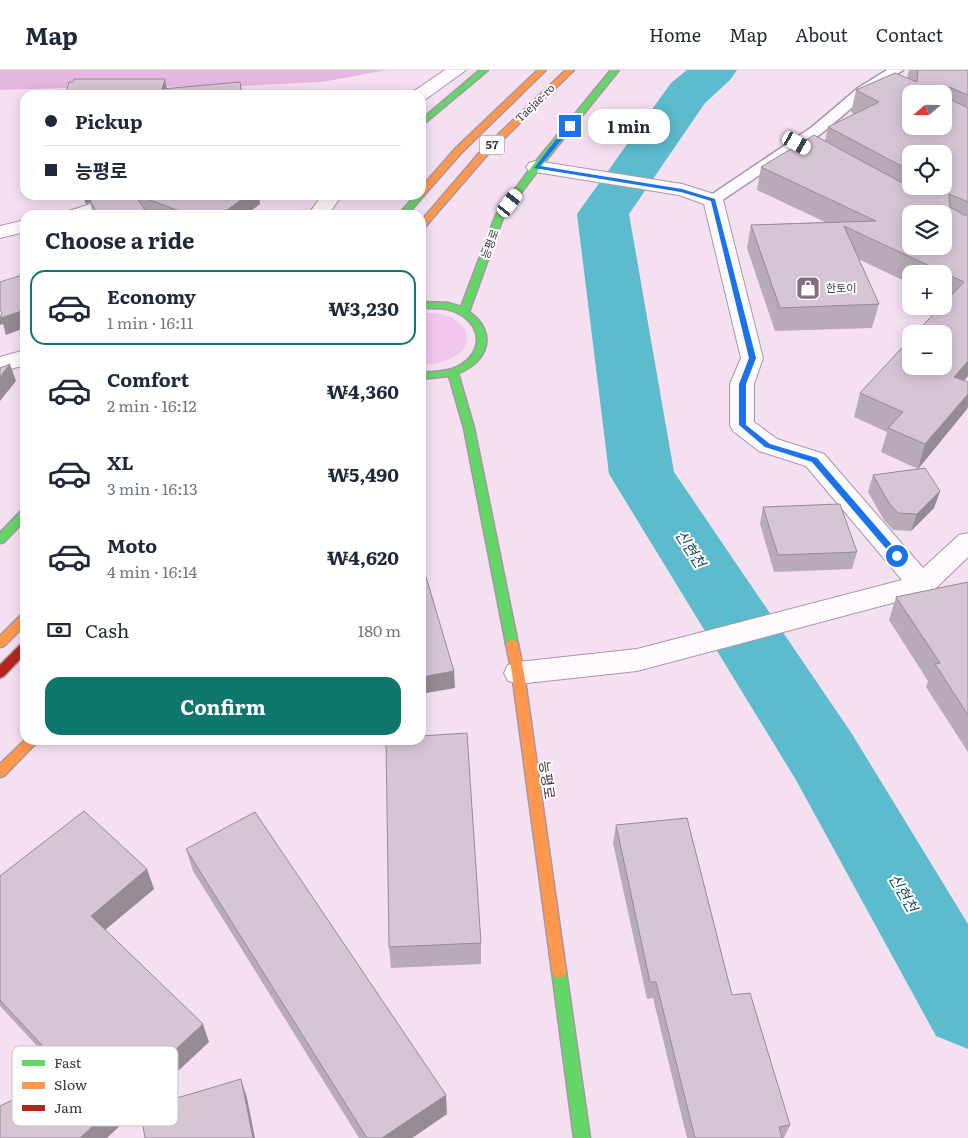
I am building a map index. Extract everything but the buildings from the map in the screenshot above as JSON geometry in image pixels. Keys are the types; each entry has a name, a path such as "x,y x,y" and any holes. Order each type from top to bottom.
{"main road":[{"path":"426,120 484,70"},
{"name":"Taejae-ro","path":"426,187 459,150 542,70"},
{"name":"Taejae-ro","path":"426,220 484,153 570,70"},
{"name":"능평로","path":"464,312 500,215 536,167 615,70"},
{"name":"Taejae-ro","path":"406,210 415,200"},
{"name":"능평로","path":"443,306 478,277"},
{"path":"426,304 443,306 464,312 480,326 483,331 484,343 479,354 468,364 453,372 427,378"},
{"name":"능평로","path":"453,372 469,428 518,673 582,1138"},
{"name":"능평로","path":"451,406 469,428"},
{"path":"0,539 20,519"},
{"path":"0,643 20,623"},
{"path":"0,673 20,652"},
{"path":"0,772 28,745"}],"street":[{"path":"426,91 457,70"},
{"path":"536,167 682,190 713,200 752,358 742,384 742,425 768,445 815,460 922,585"},
{"path":"92,210 123,200"},
{"path":"0,232 20,227"},
{"path":"0,365 20,359"},
{"path":"518,673 637,660 784,623 922,585 968,542"}],"lane":[{"path":"713,200 797,143 877,82 896,70"},
{"path":"877,82 894,90"},
{"path":"797,143 814,153"}],"shaded area":[{"path":"0,70 387,70 322,82 240,86 0,90"},
{"path":"426,313 440,314 454,319 463,327 467,337 465,347 456,355 442,362 426,364"}],"waterway":[{"name":"신현천","path":"714,70 688,93 603,214 642,474 824,757 968,1006"}],"traffic: fast":[{"path":"426,120 484,70"},
{"path":"464,312 500,215 536,167 615,70"},
{"path":"406,210 416,200"},
{"path":"426,305 448,306 468,315 480,331 482,340 481,349 466,366 450,373 426,376"},
{"path":"453,372 469,428 512,644"},
{"path":"0,539 20,519"},
{"path":"559,971 582,1138"}],"traffic: slow":[{"path":"426,187 459,150 542,70"},
{"path":"426,220 484,153 570,70"},
{"path":"0,643 20,623"},
{"path":"512,644 518,673 559,971"},
{"path":"0,772 28,745"}],"traffic: jam":[{"path":"0,673 20,652"}],"place":[{"name":"한토이","path":"808,288"}],"route":[{"path":"570,126 536,167 682,190 713,200 752,358 742,384 742,425 768,445 815,460 897,556"}]}
